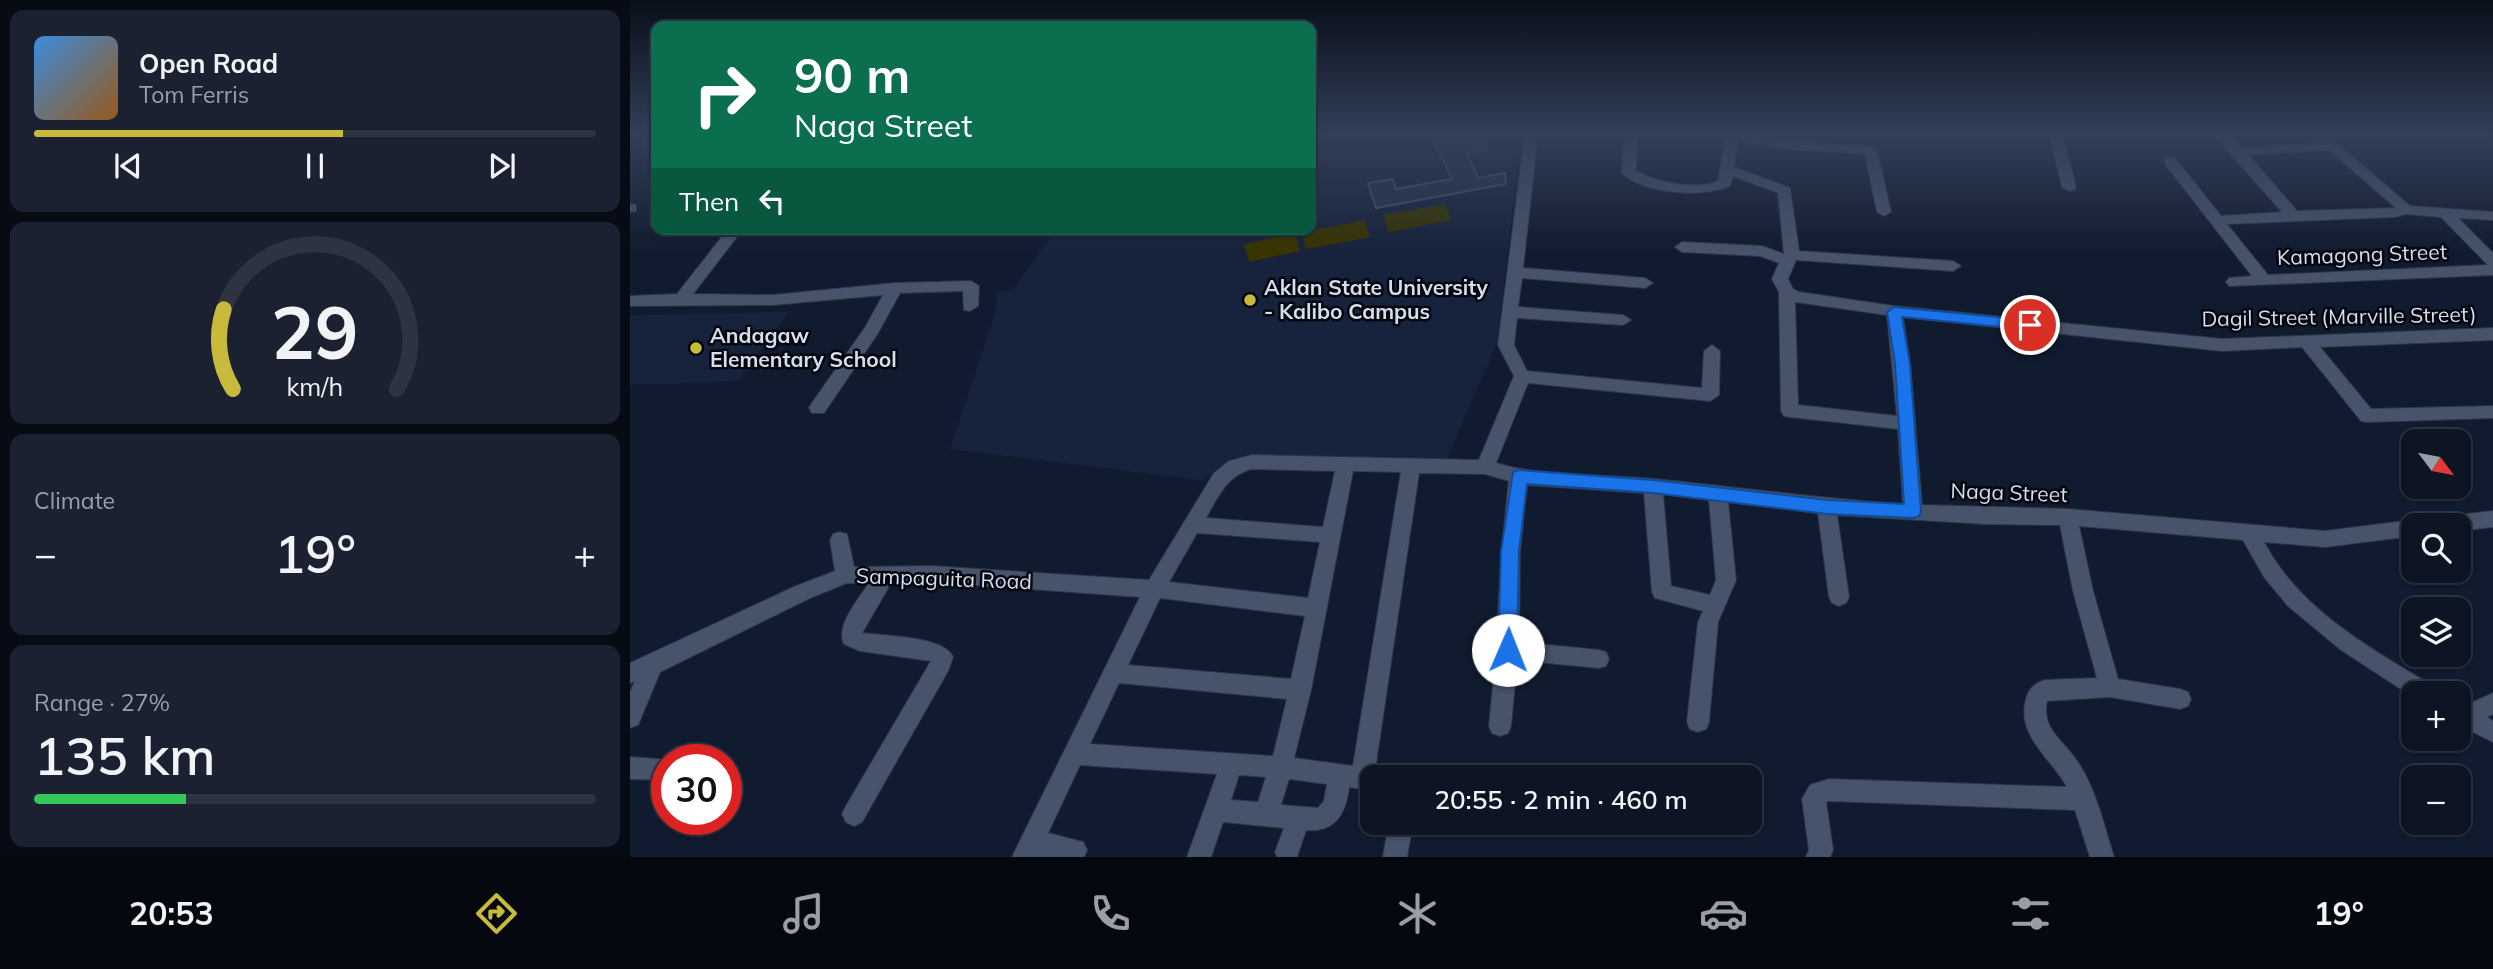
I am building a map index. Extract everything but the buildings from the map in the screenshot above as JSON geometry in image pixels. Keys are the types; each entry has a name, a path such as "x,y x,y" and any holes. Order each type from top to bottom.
{"street":[{"path":"1485,467 1522,376 1506,345 1526,173"},
{"path":"1629,173 1643,181 1713,188 1725,183 1728,173"},
{"path":"1737,173 1785,191 1789,258 1780,279 1787,292 1790,411 1905,423"},
{"path":"1876,173 1884,212"},
{"path":"2065,173 2069,187"},
{"path":"2178,173 2263,280"},
{"path":"2257,173 2292,215"},
{"path":"2363,173 2406,210"},
{"path":"2216,221 2292,215 2325,217 2406,210 2493,216"},
{"path":"2445,213 2493,262"},
{"path":"681,299 731,235"},
{"path":"1682,247 1762,251 1789,258 1953,266"},
{"name":"Kamagong Street","path":"2234,282 2493,270"},
{"path":"1515,272 1645,283"},
{"path":"630,301 772,300 895,288 971,286 973,291 970,306"},
{"path":"818,408 872,329 895,288"},
{"name":"Dagil Street (Marville Street)","path":"1787,292 1807,300 1894,312 2222,345 2493,334"},
{"path":"1510,312 1623,320"},
{"path":"1894,312 1902,364 1913,512"},
{"path":"2307,342 2367,416 2493,412"},
{"path":"1522,376 1710,395 1713,351"},
{"name":"Naga Street","path":"1192,525 1220,478 1234,466 1252,462 1485,467 1519,477 1653,486 1827,507 1985,516 2068,517 2325,539 2401,530"},
{"path":"1266,814 1300,690 1345,464"},
{"path":"1217,810 1320,820 1329,816 1358,778 1411,465"},
{"path":"1500,726 1508,650 1510,551 1519,477"},
{"path":"1653,486 1662,592 1716,604"},
{"path":"1698,722 1707,622 1726,580 1718,494"},
{"path":"1827,507 1839,597"},
{"path":"2068,517 2086,604 2110,687"},
{"path":"2471,521 2493,519"},
{"path":"1075,850 1027,850 1154,589 1192,525 1332,535"},
{"path":"2249,532 2278,582 2315,616 2378,664 2406,681"},
{"path":"840,540 846,575"},
{"name":"Sampaguita Road","path":"630,673 803,592 846,575 931,574 1154,589 1315,608"},
{"path":"855,814 942,664 943,657 937,652 860,642 851,638 852,629 885,575"},
{"path":"1508,650 1599,659"},
{"path":"630,718 652,665"},
{"path":"1113,673 1300,690"},
{"path":"2102,857 2074,776 2041,735 2034,717 2038,695 2045,690 2110,687 2180,699"},
{"path":"2471,712 2493,703"},
{"path":"2471,720 2493,732"},
{"path":"1074,754 1231,766 1281,767 1358,778"},
{"path":"1199,857 1231,766"},
{"path":"630,768 651,769"},
{"path":"1818,857 1821,850 1814,799 1818,793 1829,790 2083,799"},
{"path":"1287,852 1299,818"},
{"path":"1395,857 1399,835"}],"shaded area":[{"name":"Aklan State University - Kalibo Campus","path":"1316,173 1517,173 1498,340 1446,461 1233,457 1202,480 950,449 995,313 997,292 1013,289 1053,235 1316,235"},
{"path":"1445,204 1451,220 1389,232 1383,215"},
{"path":"1365,220 1370,237 1306,249 1303,235 1316,235 1316,229"},
{"path":"1296,235 1300,251 1249,262 1244,244"},
{"name":"Andagaw Elementary School","path":"789,312 738,381 630,385 630,315"}],"place":[{"name":"Aklan State University - Kalibo Campus","path":"1250,300"},
{"name":"Andagaw Elementary School","path":"696,348"}],"route":[{"path":"1508,650 1510,551 1519,477 1653,486 1827,507 1913,512 1902,364 1894,312 2030,325"}]}
